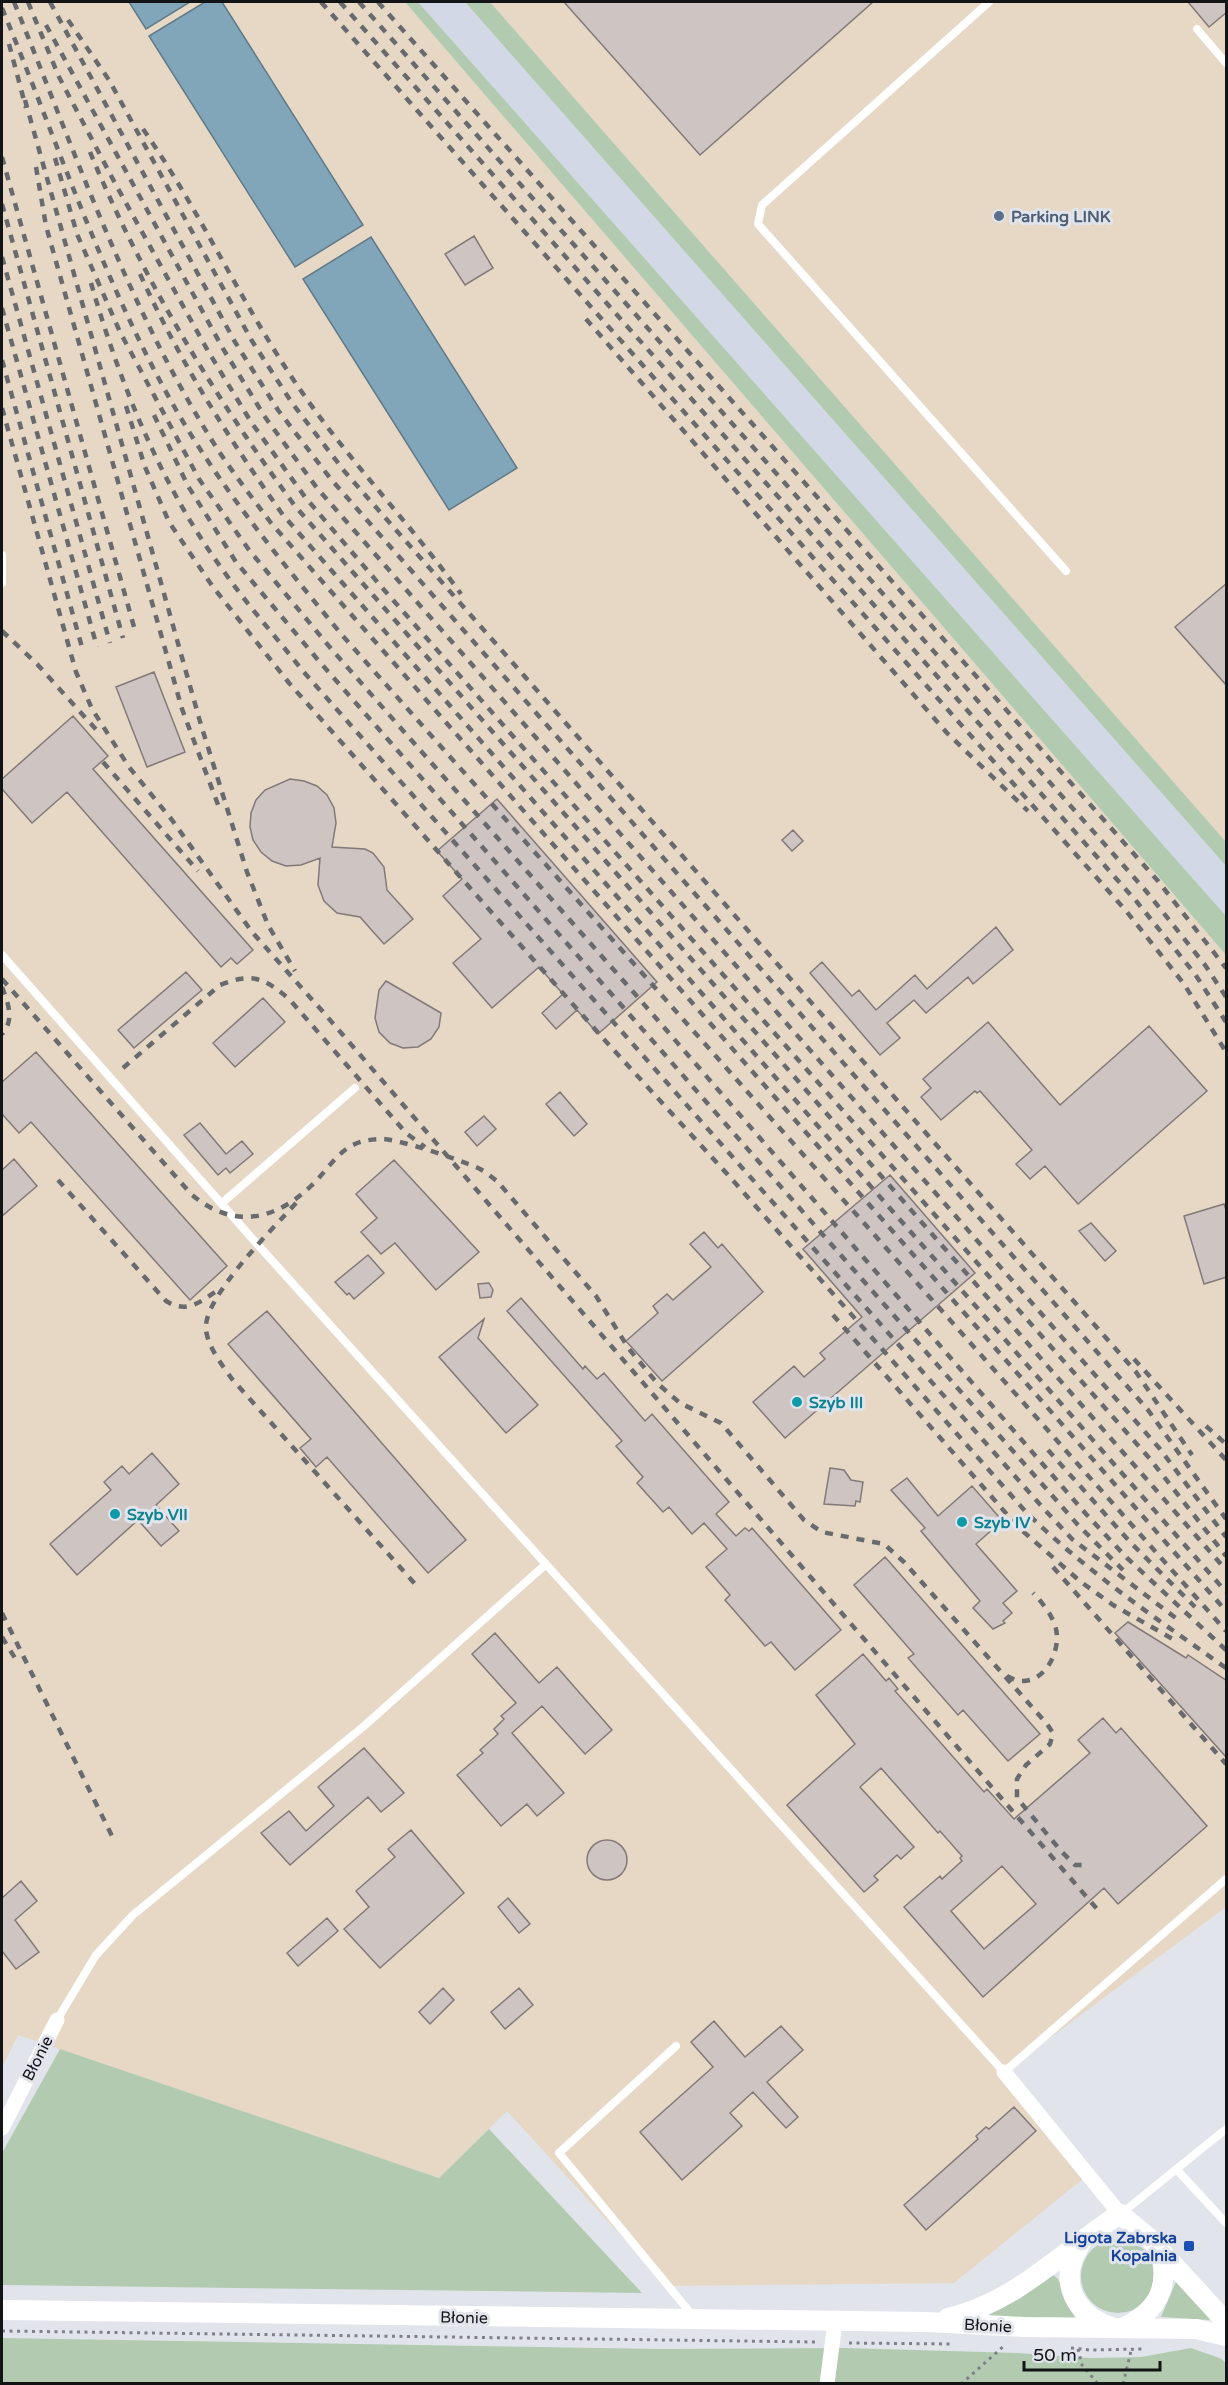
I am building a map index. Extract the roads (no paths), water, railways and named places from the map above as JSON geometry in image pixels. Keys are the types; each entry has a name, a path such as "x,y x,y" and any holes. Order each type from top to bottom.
{"street":[{"name":"Błonie","path":"2,2128 57,2020"},
{"name":"Błonie","path":"1004,2072 1120,2214 1158,2248 1222,2323"},
{"name":"Błonie","path":"927,2322 966,2314 1006,2297 1120,2214"},
{"path":"1083,2241 1069,2269 1073,2295 1089,2316 1118,2328 1144,2316 1160,2295 1164,2265 1158,2248"},
{"name":"Błonie","path":"2,2310 927,2322 1118,2328 1222,2323"},
{"path":"827,2384 835,2322"}],"lane":[{"path":"989,2 762,205 758,224 1066,571"},
{"path":"1197,29 1227,63"},
{"path":"2,555 2,583"},
{"path":"2,955 545,1564 1004,2072 1227,1879"},
{"path":"222,1203 355,1088"},
{"path":"57,2020 96,1955 133,1915 364,1726 545,1564"},
{"path":"676,2046 558,2153 696,2320"},
{"path":"1120,2214 1227,2129"},
{"path":"1177,2170 1227,2223"}],"water":[{"path":"129,2 190,2 146,29"},
{"path":"205,2 222,2 363,225 295,267 149,36"},
{"path":"371,237 517,468 449,510 303,279"}],"railway":[{"path":"14,2 106,232 159,345 220,453 271,523 1226,1611"},
{"path":"28,2 59,77 208,351 251,422 305,497 385,591 1150,1459 1226,1556"},
{"path":"50,2 235,342 278,410 330,478 1148,1410 1226,1519"},
{"path":"321,2 1127,912 1184,984 1226,1052"},
{"path":"340,2 1137,902 1195,974 1226,1022"},
{"path":"359,2 1146,891 1205,965 1226,997"},
{"path":"378,2 1158,881 1226,968"},
{"path":"2,8 82,211 125,311 149,360 193,438 254,525 342,635 1226,1631"},
{"path":"68,20 109,80 252,341 292,403 345,472 1136,1372 1192,1455"},
{"path":"46,25 222,347 265,417 317,488 1160,1449 1226,1537"},
{"path":"9,44 26,108"},
{"path":"25,100 201,725 247,872 268,925 295,971"},
{"path":"143,129 185,195 263,332 306,398 461,594"},
{"path":"90,152 133,245 182,335 236,422 295,506 1226,1570"},
{"path":"2,157 136,634"},
{"path":"55,158 77,234 120,332 199,479 249,550 333,651 642,1002 1086,1514 1127,1558 1226,1650"},
{"path":"36,167 46,226 182,709 220,810"},
{"path":"2,204 123,638"},
{"path":"2,257 110,643"},
{"path":"140,274 188,368 283,515 1226,1592"},
{"path":"91,283 115,359 145,434 182,506 234,586 302,670 1044,1509 1072,1539 1181,1622"},
{"path":"2,308 97,647"},
{"path":"586,319 947,733 1028,811"},
{"path":"2,360 83,651"},
{"path":"126,406 145,467 169,522 213,587 289,683 1026,1512 1098,1575 1226,1668"},
{"path":"2,408 76,672 92,709 129,767 172,820 252,932 1097,1909"},
{"path":"154,415 188,486 236,562 318,660 1078,1525 1123,1570"},
{"path":"2,631 37,664 101,735"},
{"path":"103,762 198,871"},
{"path":"2,979 191,1194 222,1213 253,1216 283,1207 312,1185 345,1150 358,1143 374,1139 402,1142 444,1155 478,1168 497,1181 596,1296 629,1349 657,1383 680,1403 721,1423 804,1520 822,1532 884,1544 904,1562 1047,1724 1053,1733 1050,1744 1026,1765 1017,1779 1017,1798 1061,1851 1075,1865 1084,1865"},
{"path":"123,1068 220,985 241,979 258,979 290,1000 406,1133 425,1147"},
{"path":"2,987 9,1017 2,1034"},
{"path":"58,1180 166,1301 180,1306 193,1305 218,1290"},
{"path":"296,1203 227,1282 208,1316 207,1336 216,1356 232,1379 416,1585"},
{"path":"833,1315 1018,1527 1081,1582 1113,1605 1178,1642"},
{"path":"1134,1359 1226,1460"},
{"path":"1206,1426 1226,1444"},
{"path":"1048,1450 1130,1542 1195,1607"},
{"path":"1053,1567 1226,1764"},
{"path":"1007,1676 1020,1681 1037,1677 1050,1664 1054,1655 1057,1637 1055,1624 1033,1593"},
{"path":"2,1613 113,1838"},
{"path":"2,1637 18,1663"}],"place":[{"name":"Parking LINK","path":"999,216"},
{"name":"Szyb III","path":"797,1402"},
{"name":"Szyb VII","path":"115,1514"},
{"name":"Szyb IV","path":"962,1522"},
{"name":"Ligota Zabrska Kopalnia","path":"1189,2246"}]}
